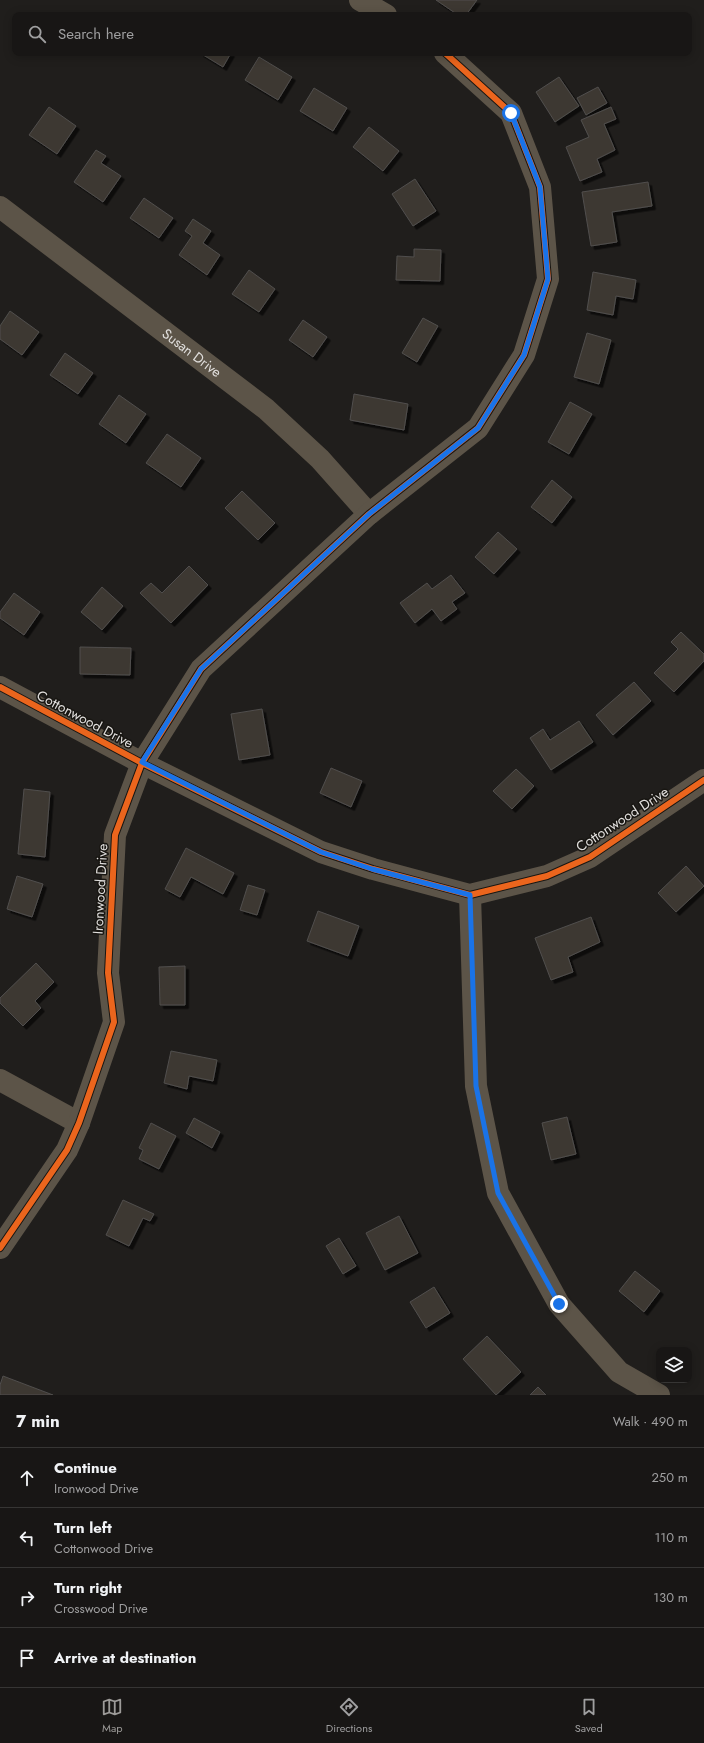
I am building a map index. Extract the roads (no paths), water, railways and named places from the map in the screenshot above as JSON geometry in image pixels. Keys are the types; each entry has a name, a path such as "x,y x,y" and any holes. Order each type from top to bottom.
{"street":[{"path":"360,0 381,12"},
{"name":"Ironwood Drive","path":"0,1248 68,1150 79,1123 114,1022 108,973 115,835 142,762 201,669 369,514 478,428 524,355 548,279 540,187 511,113 449,56"},
{"name":"Susan Drive","path":"0,207 266,409 320,459 369,514"},
{"name":"Cottonwood Drive","path":"0,688 142,762 321,852 372,869 470,895 547,876 590,857 704,780"},
{"path":"470,895 476,1086 498,1193 559,1304 619,1372 658,1395"},
{"path":"0,1080 79,1123"}]}
